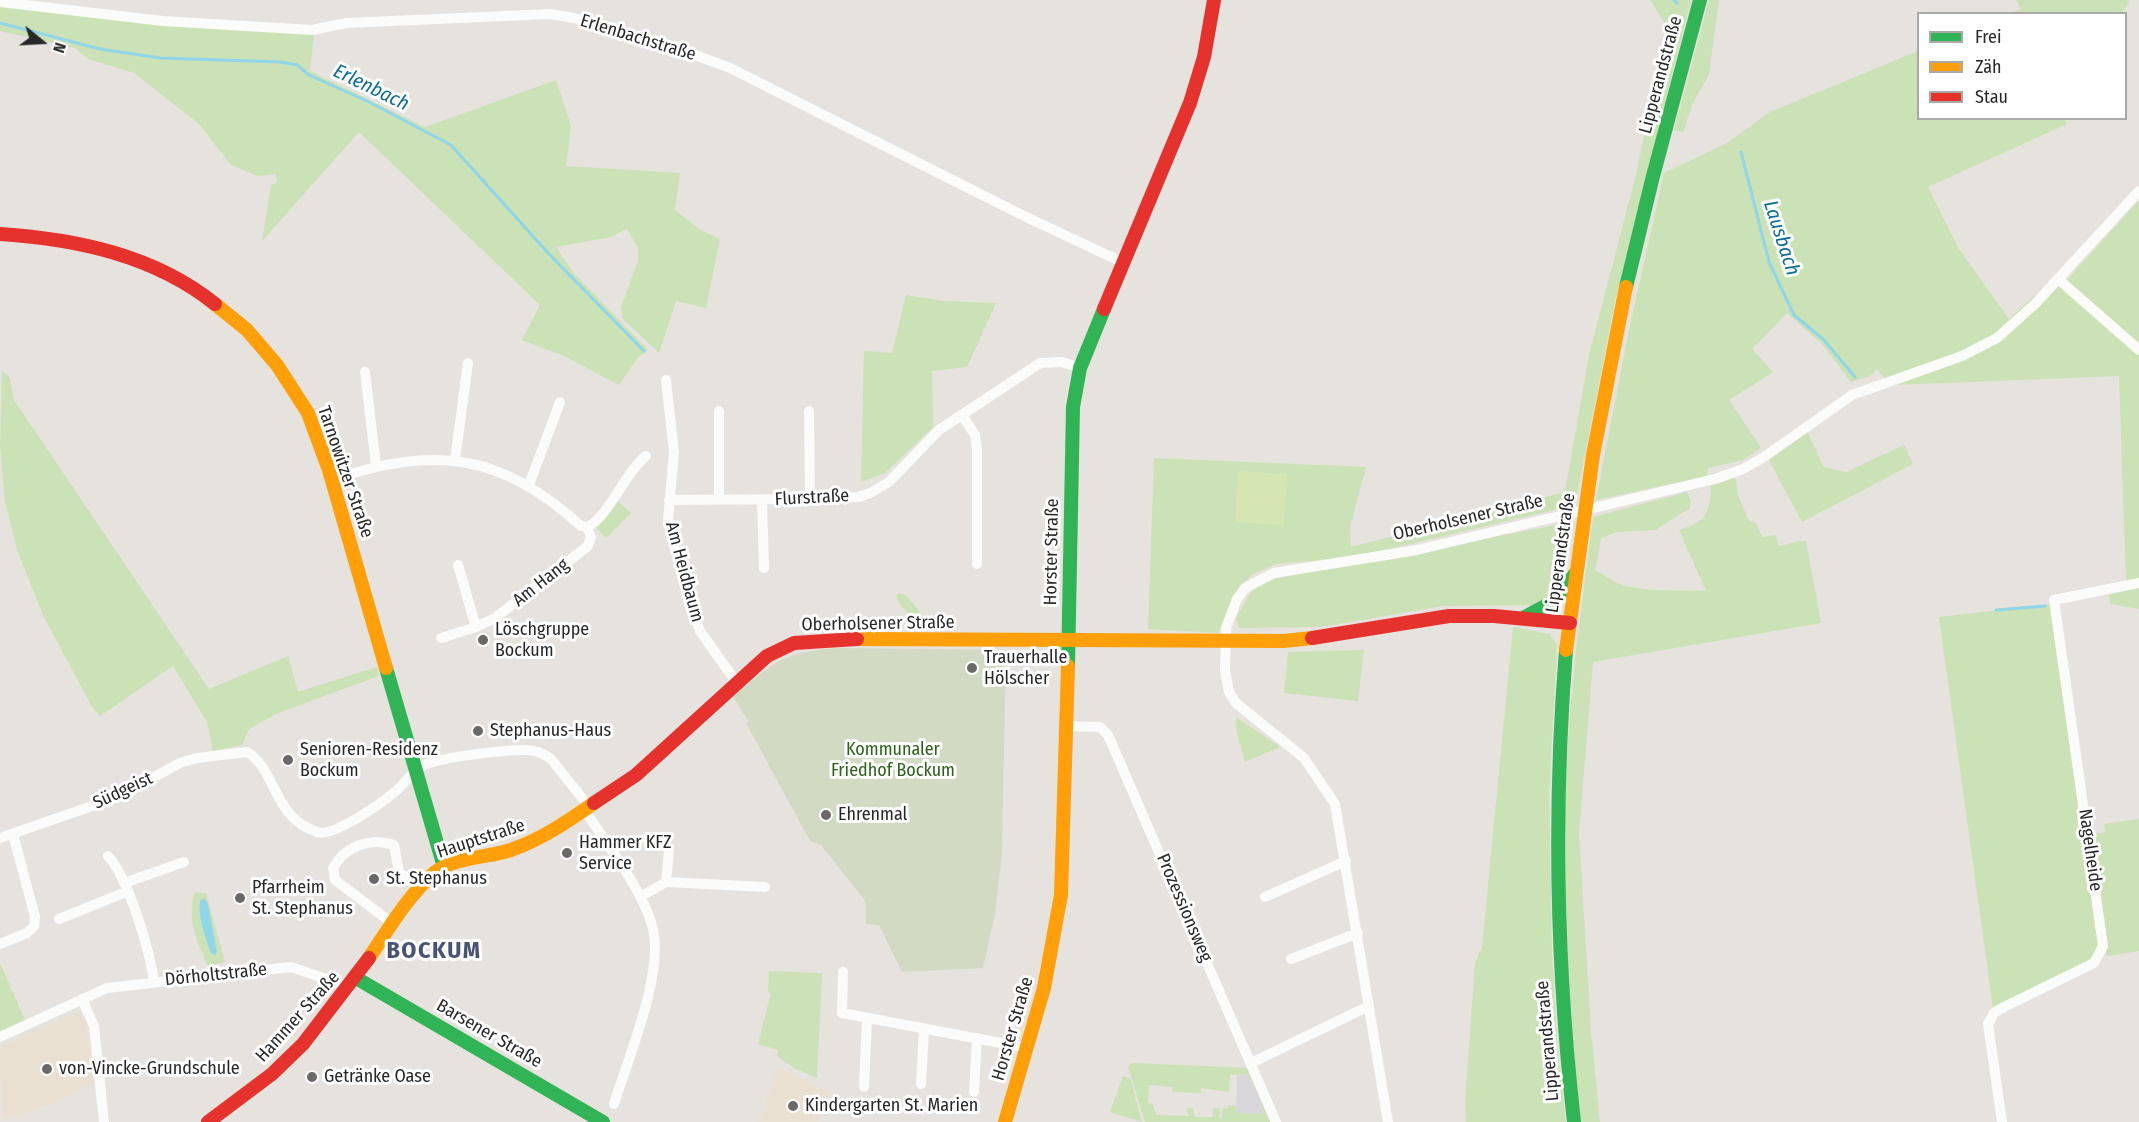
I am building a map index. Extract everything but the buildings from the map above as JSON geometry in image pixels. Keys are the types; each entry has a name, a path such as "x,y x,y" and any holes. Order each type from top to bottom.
{"main road":[{"name":"Horster Straße","path":"1005,1122 1050,962 1061,895 1067,726 1073,407 1080,368 1190,103 1204,57 1214,0"},
{"name":"Lipperandstraße","path":"1574,1122 1558,954 1556,852 1559,734 1575,574 1589,484 1630,271 1700,0"},
{"name":"Tarnowitzer Straße","path":"0,234 60,237 101,247 165,272 201,294 250,334 293,386 313,424 332,480 444,867"},
{"path":"1523,618 1555,601 1575,574"},
{"name":"Oberholsener Straße","path":"588,809 636,775 767,656 801,642 854,639 1226,642 1320,638 1453,616 1523,618 1570,623"},
{"name":"Hauptstraße","path":"352,983 392,923 419,888 444,867 526,844 551,833 588,809"},
{"name":"Hammer Straße","path":"208,1122 283,1065 352,983"},
{"name":"Barsener Straße","path":"352,983 603,1122"}],"street":[{"name":"Erlenbachstraße","path":"0,2 163,21 312,30 346,23 550,14 574,18 695,55 730,69 1022,215 1124,263"},
{"name":"Oberholsener Straße","path":"1226,642 1229,615 1245,588 1274,573 1417,550 1715,479 1743,469 1852,395 1876,384 1962,356 1997,338 2058,279 2139,191"},
{"path":"2058,279 2139,350"},
{"name":"Flurstraße","path":"669,500 762,501 858,496 879,487 906,466 939,430 1040,363 1062,362 1080,368"},
{"path":"455,460 468,363"},
{"path":"364,372 376,466"},
{"name":"Am Heidbaum","path":"666,380 674,452 668,520 689,603 700,631 736,682"},
{"path":"529,485 560,402"},
{"path":"719,411 719,499"},
{"path":"809,411 810,499"},
{"path":"962,415 975,435 977,450 977,564"},
{"name":"Am Hang","path":"441,638 476,627 495,618 588,546 591,537 587,527 602,513 637,463 646,456"},
{"path":"332,480 376,466 417,460 455,460 490,468 529,485 582,526 587,527"},
{"path":"762,501 764,568"},
{"path":"458,565 476,627"},
{"name":"Nagelheide","path":"2002,1122 1988,1024 1991,1018 2000,1009 2094,963 2103,946 2054,600 2139,583"},
{"path":"1226,642 1225,671 1229,693 1236,703 1297,751 1319,777 1335,804 1388,1122"},
{"name":"Prozessionsweg","path":"1067,726 1100,727 1108,735 1276,1122"},
{"path":"416,770 424,765 446,759 532,750 551,759 588,809 640,897 654,934 654,961 650,985 614,1104"},
{"name":"Südgeist","path":"0,838 115,798 180,763 197,758 247,752 257,762 284,809 298,824 319,834 337,829 375,806 394,793 416,770"},
{"path":"0,944 27,933 34,926 35,917 13,834"},
{"path":"392,923 335,880 333,868 342,853 353,846 365,843 394,845 399,872 419,888"},
{"path":"666,882 669,850"},
{"path":"108,856 118,867 150,954 154,981"},
{"path":"1265,897 1346,861"},
{"path":"59,919 184,862"},
{"path":"640,897 666,882 765,887"},
{"path":"1292,959 1358,933"},
{"name":"Dörholtstraße","path":"0,1037 107,988 291,967 341,984 352,983"},
{"path":"843,972 842,1013 1027,1048"},
{"path":"82,999 94,1026 104,1122"},
{"path":"1251,1062 1369,1006"},
{"path":"864,1087 867,1018"},
{"path":"921,1084 924,1029"},
{"path":"974,1092 977,1038"}],"shaded area":[{"name":"von-Vincke-Grundschule","path":"78,1012 86,1022 94,1084 51,1104 2,1119 0,1047"},
{"name":"Kindergarten St. Marien","path":"778,1067 827,1091 818,1122 759,1122"},
{"path":"1248,1074 1259,1095 1263,1114 1236,1113 1237,1075"}],"green space":[{"path":"1650,0 1691,0 1616,297 1575,505 1355,557 1276,564 1253,574 1241,585 1218,633 1148,629 1154,458 1366,467 1350,527 1351,547 1565,492 1589,355 1637,171 1666,25"},
{"path":"1709,0 1719,0 1709,74 1692,105 1683,132 1674,130"},
{"path":"2016,0 2128,0 2129,3 2122,12 2014,12 2021,9"},
{"path":"0,7 314,34 310,71 425,127 556,80 571,126 566,166 680,173 675,210 699,229 720,239 706,308 676,301 659,353 622,318 621,307 638,261 638,248 627,229 611,237 556,247 573,272 648,350 638,357 619,385 562,355 522,340 540,305 359,132 262,241 271,185 277,183 276,174 258,176 231,165 199,124 134,73 88,59 75,48 0,31"},
{"path":"1917,51 1917,120 2065,120 2067,124 1928,187 1959,249 2009,319 2054,278 2139,354 2139,578 2126,581 2119,376 1893,385 1876,369 1872,375 1851,382 1823,345 1787,313 1752,349 1773,372 1729,400 1761,448 1743,460 1708,468 1707,476 1596,500 1629,330 1664,173 1727,143 1770,112"},
{"path":"2139,200 2139,343 2067,280"},
{"path":"906,295 944,301 996,303 967,367 932,371 933,427 885,473 861,482 864,351 892,353"},
{"path":"2,370 10,378 14,400 209,689 288,656 298,692 377,667 379,676 278,713 249,729 242,745 213,751 207,722 173,666 100,716 92,707 44,617 17,550 5,502 0,446"},
{"path":"1807,431 1824,467 1846,472 1904,445 1913,464 1802,522 1769,460"},
{"path":"1238,471 1287,474 1284,525 1235,522"},
{"path":"1735,477 1738,496 1749,521 1756,523 1762,537 1775,535 1779,546 1806,540 1821,623 1593,662 1579,833 1591,1031 1600,1122 1580,1122 1564,948 1563,858 1566,760 1575,659 1593,517 1687,492 1691,501 1690,508 1655,530 1616,532 1601,538 1595,571 1629,587 1706,591 1679,530 1696,523 1705,516 1711,486"},
{"path":"615,499 631,513 606,538 596,527"},
{"path":"1572,522 1566,557 1559,580 1554,590 1538,605 1443,606 1321,627 1239,628 1236,618 1251,592 1262,581"},
{"path":"2139,585 2139,609 2110,604 2109,592"},
{"path":"899,593 907,596 933,629 921,629 899,603 896,595"},
{"path":"2052,604 2100,943 2091,960 1993,1008 1939,617"},
{"path":"1513,627 1549,634 1557,645 1549,793 1552,953 1558,1057 1566,1122 1466,1122 1465,1104 1475,963 1482,947"},
{"name":"Kommunaler Friedhof Bockum","path":"838,648 1006,650 1002,852 995,914 983,968 902,972 879,925 866,924 866,902 821,845 810,841 746,723 749,722 733,697 758,675 780,661 804,652"},
{"path":"1364,650 1358,701 1284,693 1288,652"},
{"path":"1236,717 1280,747 1245,762 1237,733"},
{"path":"2139,819 2139,951 2107,956 2090,835 2105,832 2104,824"},
{"path":"195,892 206,893 225,962 208,966 204,957 192,921"},
{"path":"0,963 25,1020 0,1032"},
{"path":"769,971 822,973 817,1078 794,1068 777,1056 778,1050 758,1044 771,993 768,992"},
{"path":"1132,1063 1247,1068 1257,1090 1248,1074 1230,1075 1229,1092 1201,1088 1201,1093 1173,1092 1172,1087 1149,1085 1148,1103 1152,1104 1157,1115 1189,1116 1186,1108 1193,1108 1195,1117 1213,1117 1213,1108 1220,1108 1219,1117 1222,1118 1223,1108 1228,1108 1228,1105 1236,1106 1236,1113 1263,1114 1259,1095 1270,1122 1145,1122 1128,1067"},
{"path":"1123,1076 1130,1078 1142,1122 1110,1112"}],"water":[{"path":"204,898 208,904 217,952 215,955 211,953 201,921 200,901"}],"waterway":[{"name":"Lausbach","path":"1674,0 1677,3"},
{"name":"Erlenbach","path":"0,23 100,49 160,58 281,62 297,65 309,75 369,102 451,145 548,253 644,351"},
{"name":"Lausbach","path":"1741,152 1769,262 1794,315 1824,340 1855,377"},
{"path":"1996,610 2045,606"}],"traffic: fast":[{"path":"1626,287 1700,0"},
{"path":"1068,666 1073,407 1080,368 1104,309"},
{"path":"1525,617 1555,601 1575,574"},
{"path":"1566,650 1559,769 1558,886 1563,1003 1574,1122"},
{"path":"386,668 444,867"},
{"path":"356,978 603,1122"}],"traffic: slow":[{"path":"1566,650 1593,455 1626,287"},
{"path":"215,304 247,330 277,365 308,413 329,470 386,668"},
{"path":"857,639 1284,641 1312,638"},
{"path":"1005,1122 1044,988 1061,895 1068,666"},
{"path":"369,958 406,903 441,868 522,846 554,830 594,803"}],"traffic: jam":[{"path":"1104,309 1190,103 1204,57 1214,0"},
{"path":"0,234 57,240 113,252 166,273 215,304"},
{"path":"1312,638 1449,616 1494,616 1570,623"},
{"path":"594,803 636,775 767,656 794,643 857,639"},
{"path":"208,1122 272,1074 303,1044 369,958"}],"place":[{"name":"Löschgruppe Bockum","path":"483,640"},
{"name":"Trauerhalle Hölscher","path":"972,668"},
{"name":"Stephanus-Haus","path":"478,731"},
{"name":"Senioren-Residenz Bockum","path":"288,760"},
{"name":"Ehrenmal","path":"826,815"},
{"name":"Hammer KFZ Service","path":"567,853"},
{"name":"St. Stephanus","path":"374,879"},
{"name":"Pfarrheim St. Stephanus","path":"240,898"},
{"name":"von-Vincke-Grundschule","path":"47,1069"},
{"name":"Getränke Oase","path":"312,1077"},
{"name":"Kindergarten St. Marien","path":"793,1106"}],"district":[{"name":"BOCKUM","path":"434,951"}]}
